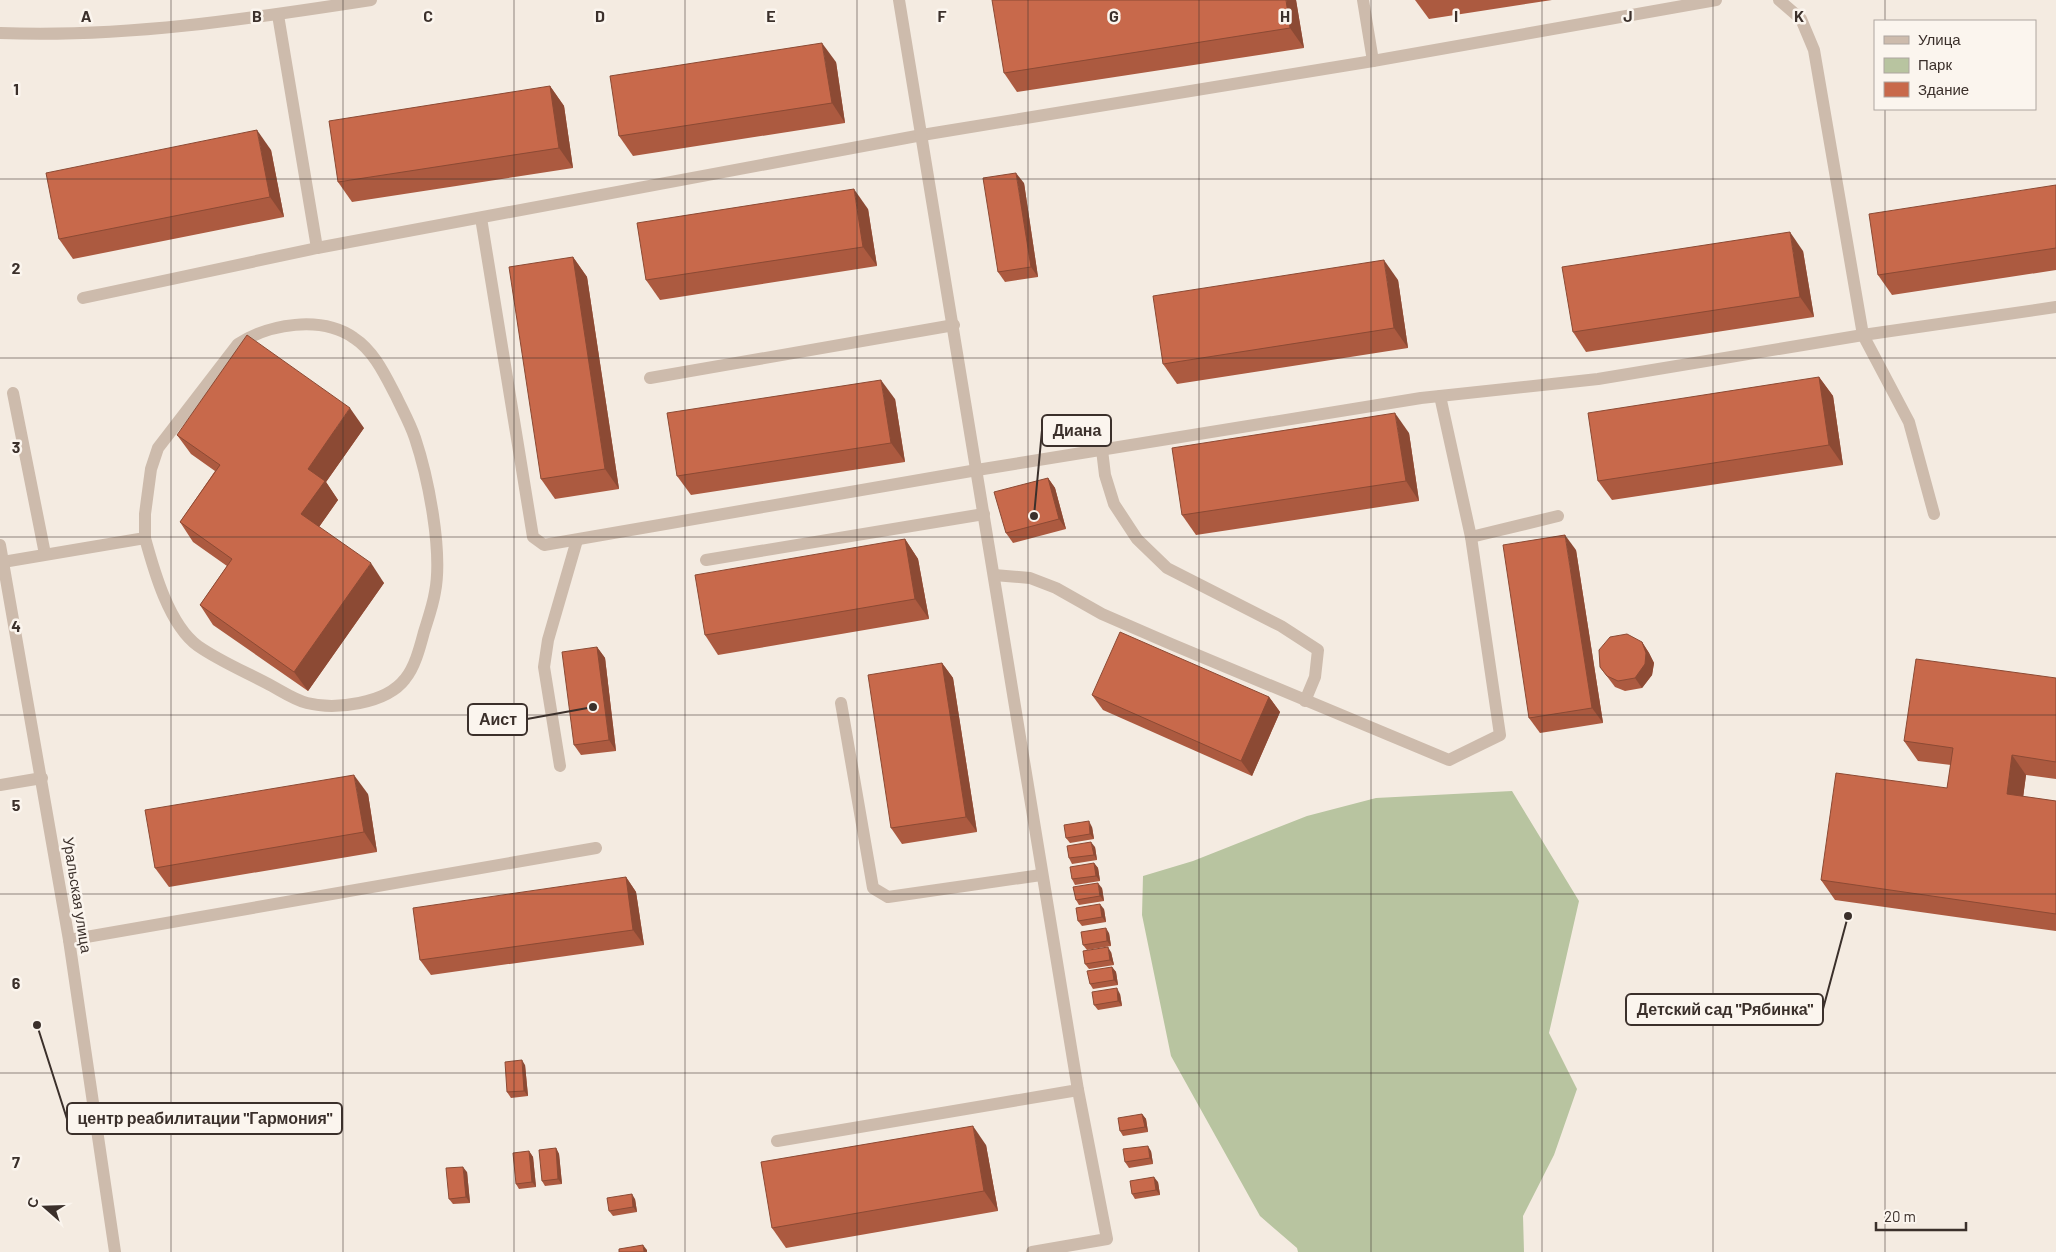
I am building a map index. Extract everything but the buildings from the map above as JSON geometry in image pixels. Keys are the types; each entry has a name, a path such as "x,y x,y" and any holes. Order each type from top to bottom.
{"street":[{"path":"0,33 48,35 110,32 278,15 371,0"},
{"path":"899,0 954,325 1041,875 1078,1090 1107,1239 1032,1252"},
{"path":"1363,0 1373,61"},
{"path":"83,298 317,248 922,135 1373,61 1716,0"},
{"path":"1779,0 1801,20 1814,50 1863,336 1909,422 1934,514"},
{"path":"278,15 317,248"},
{"path":"481,218 533,537 544,545 977,470 1440,396 1598,379 2056,307"},
{"path":"312,325 334,328 354,338 383,370 415,437 430,499 436,546 436,590 417,656 405,680 390,692 367,701 338,706 306,702 198,646 182,630 153,570 145,538 145,514 151,468 158,448 238,344 253,334 271,329 312,325"},
{"path":"650,378 954,325"},
{"path":"12,393 45,554"},
{"path":"994,575 1030,578 1056,588 1111,617 1305,701 1448,760 1500,735 1471,537 1440,396"},
{"path":"1102,450 1105,475 1114,504 1137,539 1167,568 1281,626 1318,650 1315,677 1305,701"},
{"path":"706,560 984,514"},
{"path":"1471,537 1558,516"},
{"path":"3,562 145,538"},
{"path":"560,766 544,668 548,640 577,540"},
{"name":"Уральская улица","path":"0,545 69,940 115,1252"},
{"path":"842,703 873,888 888,897 1041,875"},
{"path":"0,785 42,778"},
{"path":"69,940 596,848"},
{"path":"777,1141 1078,1090"}],"green space":[{"path":"1512,791 1579,901 1549,1033 1577,1089 1554,1155 1523,1216 1524,1252 1298,1252 1297,1248 1260,1216 1171,1056 1142,915 1143,876 1193,861 1307,816 1376,798"}],"place":[{"name":"Диана","path":"1034,516"},
{"name":"Аист","path":"593,707"},
{"name":"Детский сад \"Рябинка\"","path":"1848,916"},
{"name":"центр реабилитации \"Гармония\"","path":"37,1025"}]}
